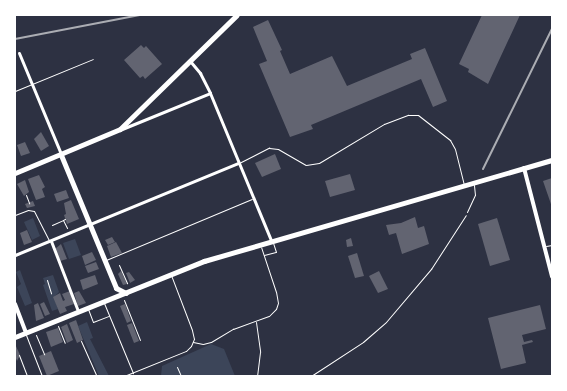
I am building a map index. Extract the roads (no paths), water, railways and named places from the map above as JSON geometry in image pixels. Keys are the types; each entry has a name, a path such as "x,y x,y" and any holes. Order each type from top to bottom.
{"main road":[{"path":"15,173 120,129 236,15"},
{"path":"61,155 116,288 113,298"},
{"path":"15,337 170,274 271,240 552,160"},
{"path":"116,288 127,293"}],"street":[{"path":"19,53 61,155"},
{"path":"190,61 200,73 210,93 271,240"},
{"path":"120,129 210,93"},
{"path":"15,256 238,163"},
{"path":"524,168 552,276"},
{"path":"50,241 78,312"},
{"path":"15,304 26,332"}],"lane":[{"path":"15,91 93,59"},
{"path":"238,163 269,148 278,149 306,165 319,163 384,124 408,115 418,115 450,140 455,149 464,185"},
{"path":"467,212 476,193 474,182"},
{"path":"105,260 253,198"},
{"path":"15,215 28,210 34,211 50,241"},
{"path":"264,255 276,252 271,240"},
{"path":"193,342 203,344 211,342 232,329 269,316 278,303 260,244"},
{"path":"546,247 552,244"},
{"path":"124,376 186,351 193,342 192,330 170,274"},
{"path":"104,302 133,372"},
{"path":"87,308 93,322 109,316"},
{"path":"255,321 260,352 257,376"},
{"path":"26,332 42,376"},
{"path":"177,367 181,376"}],"railway":[{"path":"15,39 140,15"},
{"path":"483,169 552,29"}]}
